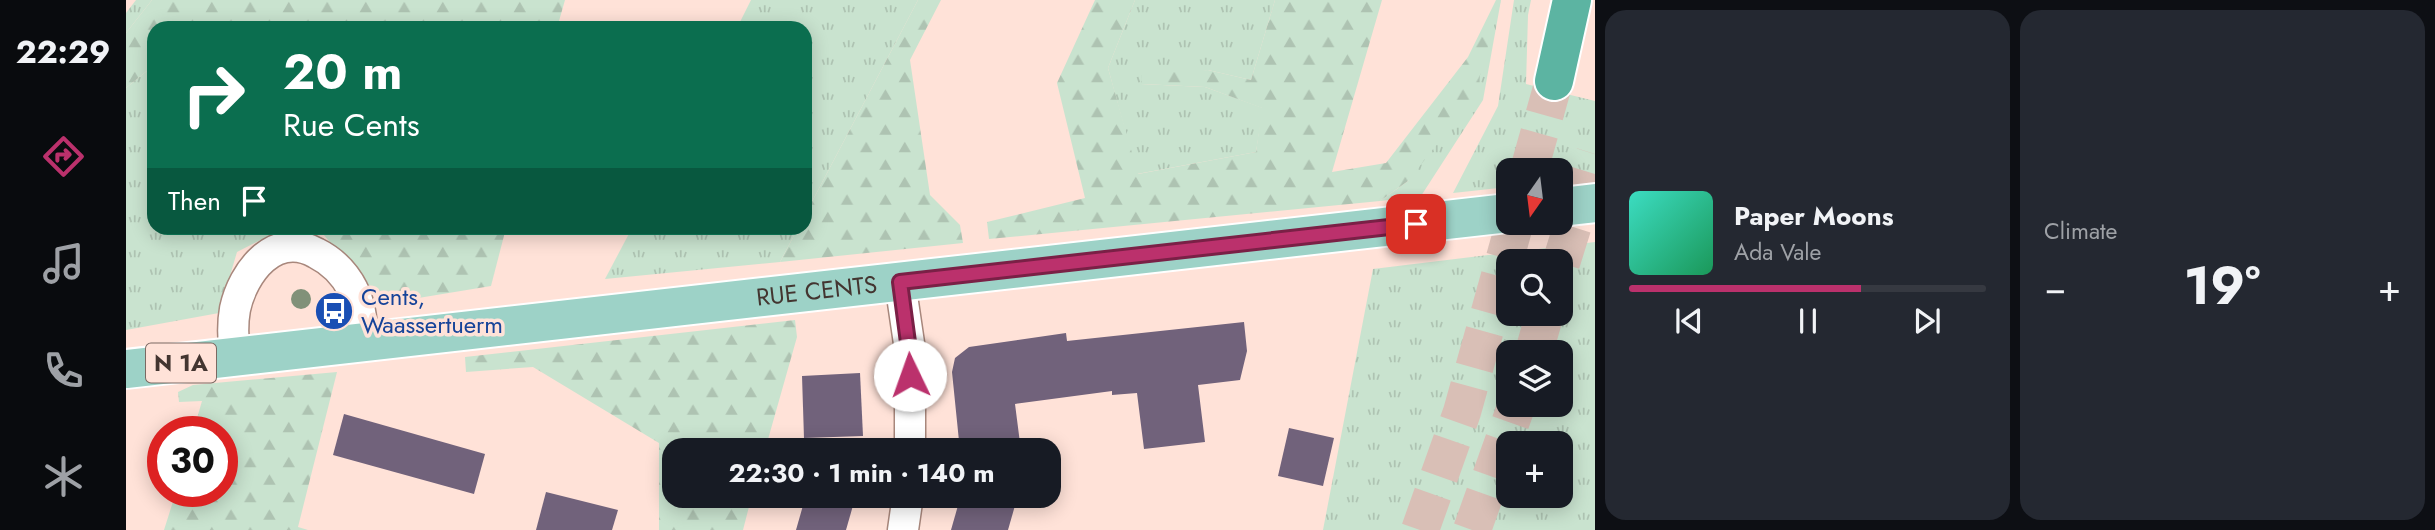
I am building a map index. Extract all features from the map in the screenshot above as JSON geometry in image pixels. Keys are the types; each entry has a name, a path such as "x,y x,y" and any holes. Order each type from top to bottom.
{"highway":[{"path":"1554,81 1572,0"}],"main road":[{"path":"1573,206 1595,203"},
{"name":"RUE CENTS","path":"126,369 1496,214"}],"street":[{"path":"235,357 235,311 241,288 254,267 270,251 289,245 308,248 328,259 342,274 354,292 363,343"},
{"path":"900,282 909,350 910,438"},
{"path":"903,530 906,508"}],"green space":[{"path":"136,0 152,0 126,33 126,13"},
{"path":"152,0 565,0 559,21 147,21 147,71 126,88 126,33"},
{"path":"751,0 918,0 812,202 812,21 740,21"},
{"path":"918,0 941,0 910,60 930,195 960,225 963,243 780,262 794,235 812,235 812,202"},
{"path":"1095,0 1135,0 1108,68 1138,174 1256,152 1262,108 1205,87 1141,84 1142,74 1208,70 1251,80 1275,0 1382,0 1332,172 1386,163 1468,57 1496,0 1501,0 1474,97 1408,181 1380,201 989,239 987,222 1085,198 1057,83"},
{"path":"1135,0 1275,0 1251,80 1208,70 1141,84 1205,87 1263,108 1256,152 1137,174 1108,68"},
{"path":"1501,0 1483,100 1421,196 1380,201 1408,181"},
{"path":"1514,0 1531,0 1528,15 1526,84 1595,101 1595,177 1573,180 1573,158 1496,158 1496,188 1453,193 1498,106"},
{"path":"147,71 147,235 270,235 237,252 219,313 126,330 126,88"},
{"path":"324,235 504,235 491,286 382,304"},
{"path":"628,235 794,235 780,262 605,279"},
{"path":"1595,242 1595,530 1323,530 1373,269 1496,254 1496,326 1573,326 1573,249 1537,249"},
{"path":"795,320 797,337 768,438 662,438 662,508 749,508 743,530 659,530 659,443 533,367 466,372 465,357"},
{"path":"337,372 298,527 308,530 164,530 171,507 238,507 238,416 198,416 202,401 179,402 178,392 193,385"}],"building":[{"path":"1244,322 1247,351 1240,380 1198,385 1205,442 1144,449 1137,393 1112,395 1112,391 1015,404 1019,438 959,438 952,372 955,358 969,347 1066,333 1067,341"},
{"path":"860,373 863,436 804,438 802,376"},
{"path":"344,414 485,454 474,494 333,455"},
{"path":"1289,428 1334,438 1323,486 1278,476"},
{"path":"546,492 618,510 612,530 536,530"},
{"path":"802,508 852,508 846,530 796,530"},
{"path":"957,508 1014,508 1008,530 951,530"}],"tunnel":[{"path":"1532,158 1554,81"},
{"path":"1565,249 1595,154"},
{"path":"1420,530 1462,412 1511,235"},
{"path":"1537,340 1541,326"},
{"path":"1472,530 1512,417"}],"place":[{"name":"Cents, Waassertuerm","path":"334,311"}],"route":[{"path":"910,375 900,282 1416,224"}]}
